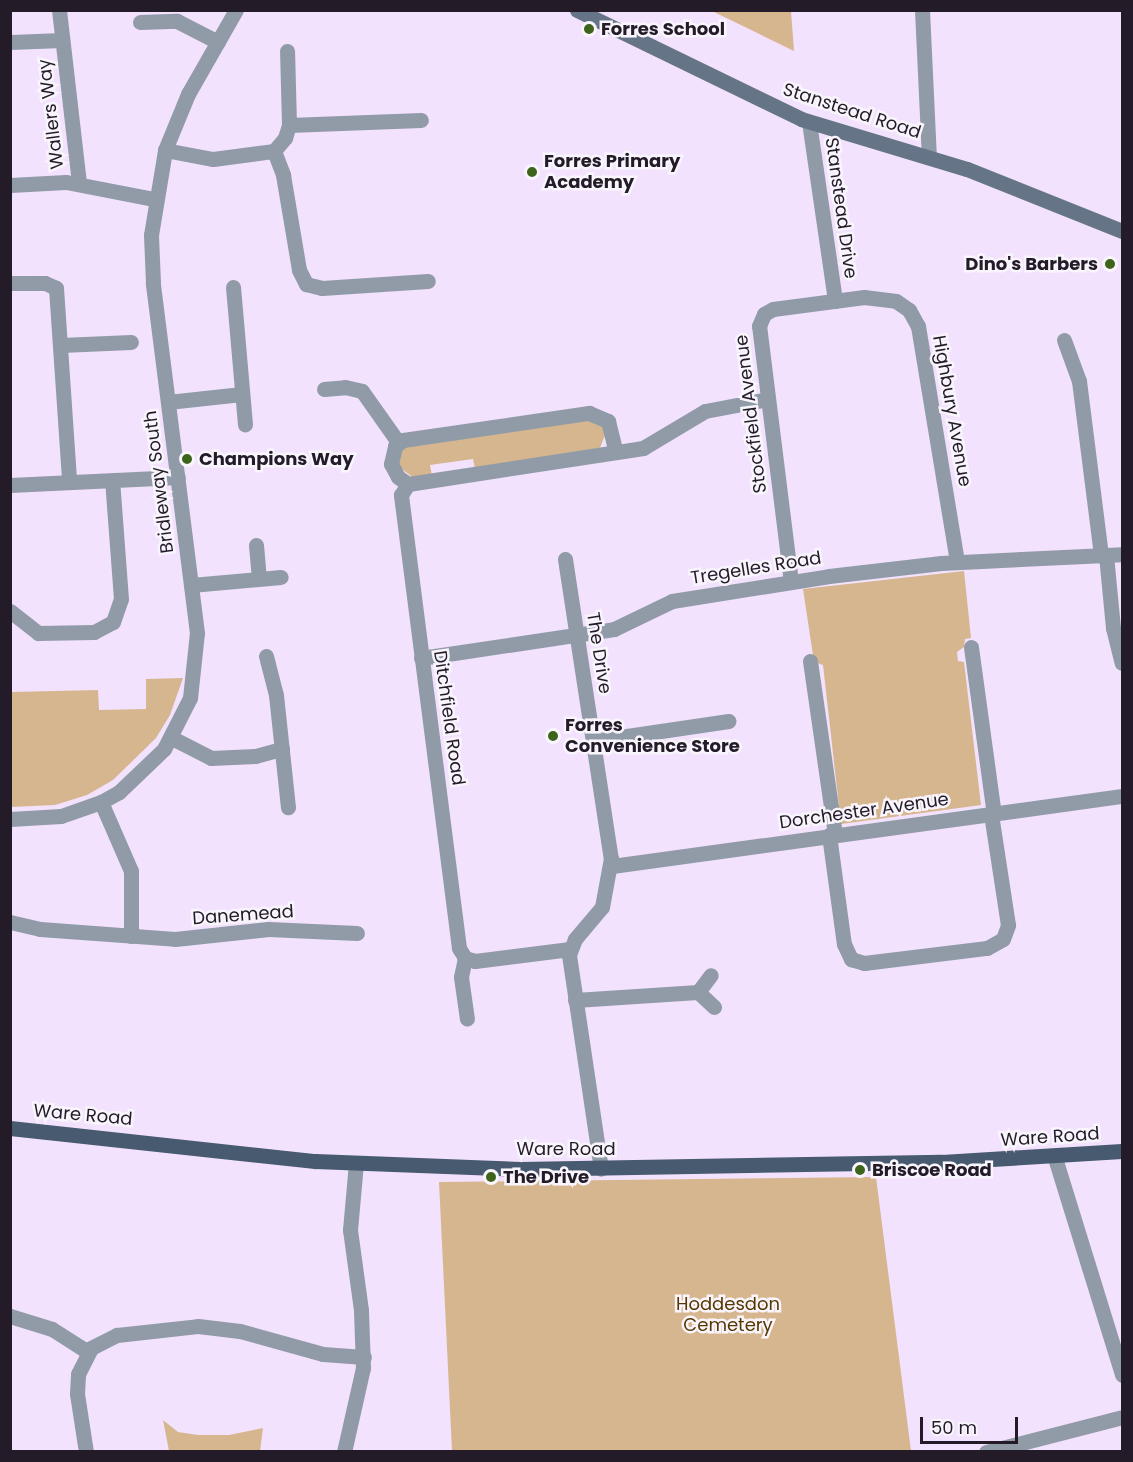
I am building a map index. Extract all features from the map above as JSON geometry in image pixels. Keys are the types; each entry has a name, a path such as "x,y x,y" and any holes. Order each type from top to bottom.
{"main road":[{"name":"Ware Road","path":"10,1128 356,1163 601,1169 1055,1158 1122,1151"}],"street":[{"name":"Wallers Way","path":"59,10 79,184"},
{"name":"Bridleway South","path":"10,819 53,818 101,802 144,771 172,738 187,706 196,665 191,585 152,273 154,200 165,150 186,100 236,10"},
{"name":"Stanstead Road","path":"578,10 809,122 929,157 1015,186 1122,231"},
{"path":"922,10 929,157"},
{"path":"140,22 177,21 218,42"},
{"name":"Wallers Way","path":"10,42 62,39"},
{"path":"165,150 213,159 274,151 282,143 289,125 287,51"},
{"path":"289,125 421,120"},
{"name":"Stanstead Drive","path":"809,122 835,301"},
{"path":"274,151 283,175 299,270 306,284 322,288 428,281"},
{"path":"10,185 41,181 79,184 154,200"},
{"path":"10,283 54,285 61,345 69,482"},
{"path":"233,287 245,424"},
{"name":"Highbury Avenue","path":"835,301 882,297 903,305 914,317 957,562"},
{"name":"Stockfield Avenue","path":"791,582 759,326 764,314 772,309 835,301"},
{"path":"1064,340 1078,381 1113,628 1122,663"},
{"path":"61,345 130,342"},
{"path":"324,389 345,387 362,391 398,442"},
{"path":"168,402 242,393"},
{"path":"398,442 391,464 398,477 408,484 651,445 705,411 768,399"},
{"path":"398,442 589,413 608,422 616,452"},
{"path":"10,484 178,477"},
{"path":"10,611 38,633 94,632 113,622 120,599 112,480"},
{"name":"Ditchfield Road","path":"408,484 400,508 458,941 465,958 461,976 467,1019"},
{"path":"256,545 259,578"},
{"name":"Tregelles Road","path":"421,658 622,627 672,601 791,582 957,562 1122,554"},
{"name":"The Drive","path":"565,559 612,866 602,907 570,949"},
{"path":"191,585 281,577"},
{"path":"810,661 845,950 851,959 864,963 996,945 1007,931 971,647"},
{"path":"266,656 282,749 288,807"},
{"path":"593,741 729,721"},
{"path":"172,738 211,758 255,756 282,749"},
{"name":"Dorchester Avenue","path":"612,866 1122,796"},
{"path":"101,802 131,871 131,936"},
{"name":"Danemead","path":"10,922 40,928 186,939 280,929 357,933"},
{"path":"465,958 482,961 570,949 575,1000 601,1169"},
{"path":"698,992 711,975"},
{"path":"575,1000 698,992 714,1007"},
{"path":"1055,1158 1122,1375"},
{"path":"344,1452 364,1357 350,1230 356,1163"},
{"path":"10,1316 43,1325 88,1352"},
{"path":"86,1452 76,1386 88,1352 117,1335 198,1326 240,1331 324,1354 364,1357"},
{"path":"986,1452 1122,1417"}],"green space":[{"path":"712,11 791,11 794,51"},
{"path":"590,419 602,422 605,435 600,448 475,469 473,459 430,465 432,476 414,478 399,467 398,453 405,444"},
{"path":"964,571 971,638 965,639 964,647 957,652 958,661 964,662 981,805 841,824 823,665 814,662 803,589"},
{"path":"183,678 170,715 156,738 113,780 87,795 55,805 11,807 11,692 98,690 99,710 146,709 146,679"},
{"name":"Hoddesdon Cemetery","path":"876,1177 911,1451 452,1451 439,1182"},
{"path":"163,1420 178,1432 198,1435 229,1435 263,1428 260,1451 169,1451"}],"place":[{"name":"Forres School","path":"589,29"},
{"name":"Forres Primary Academy","path":"532,172"},
{"name":"Dino's Barbers","path":"1110,264"},
{"name":"Champions Way","path":"187,459"},
{"name":"Forres Convenience Store","path":"553,736"},
{"name":"Briscoe Road","path":"860,1170"},
{"name":"The Drive","path":"491,1177"}]}
